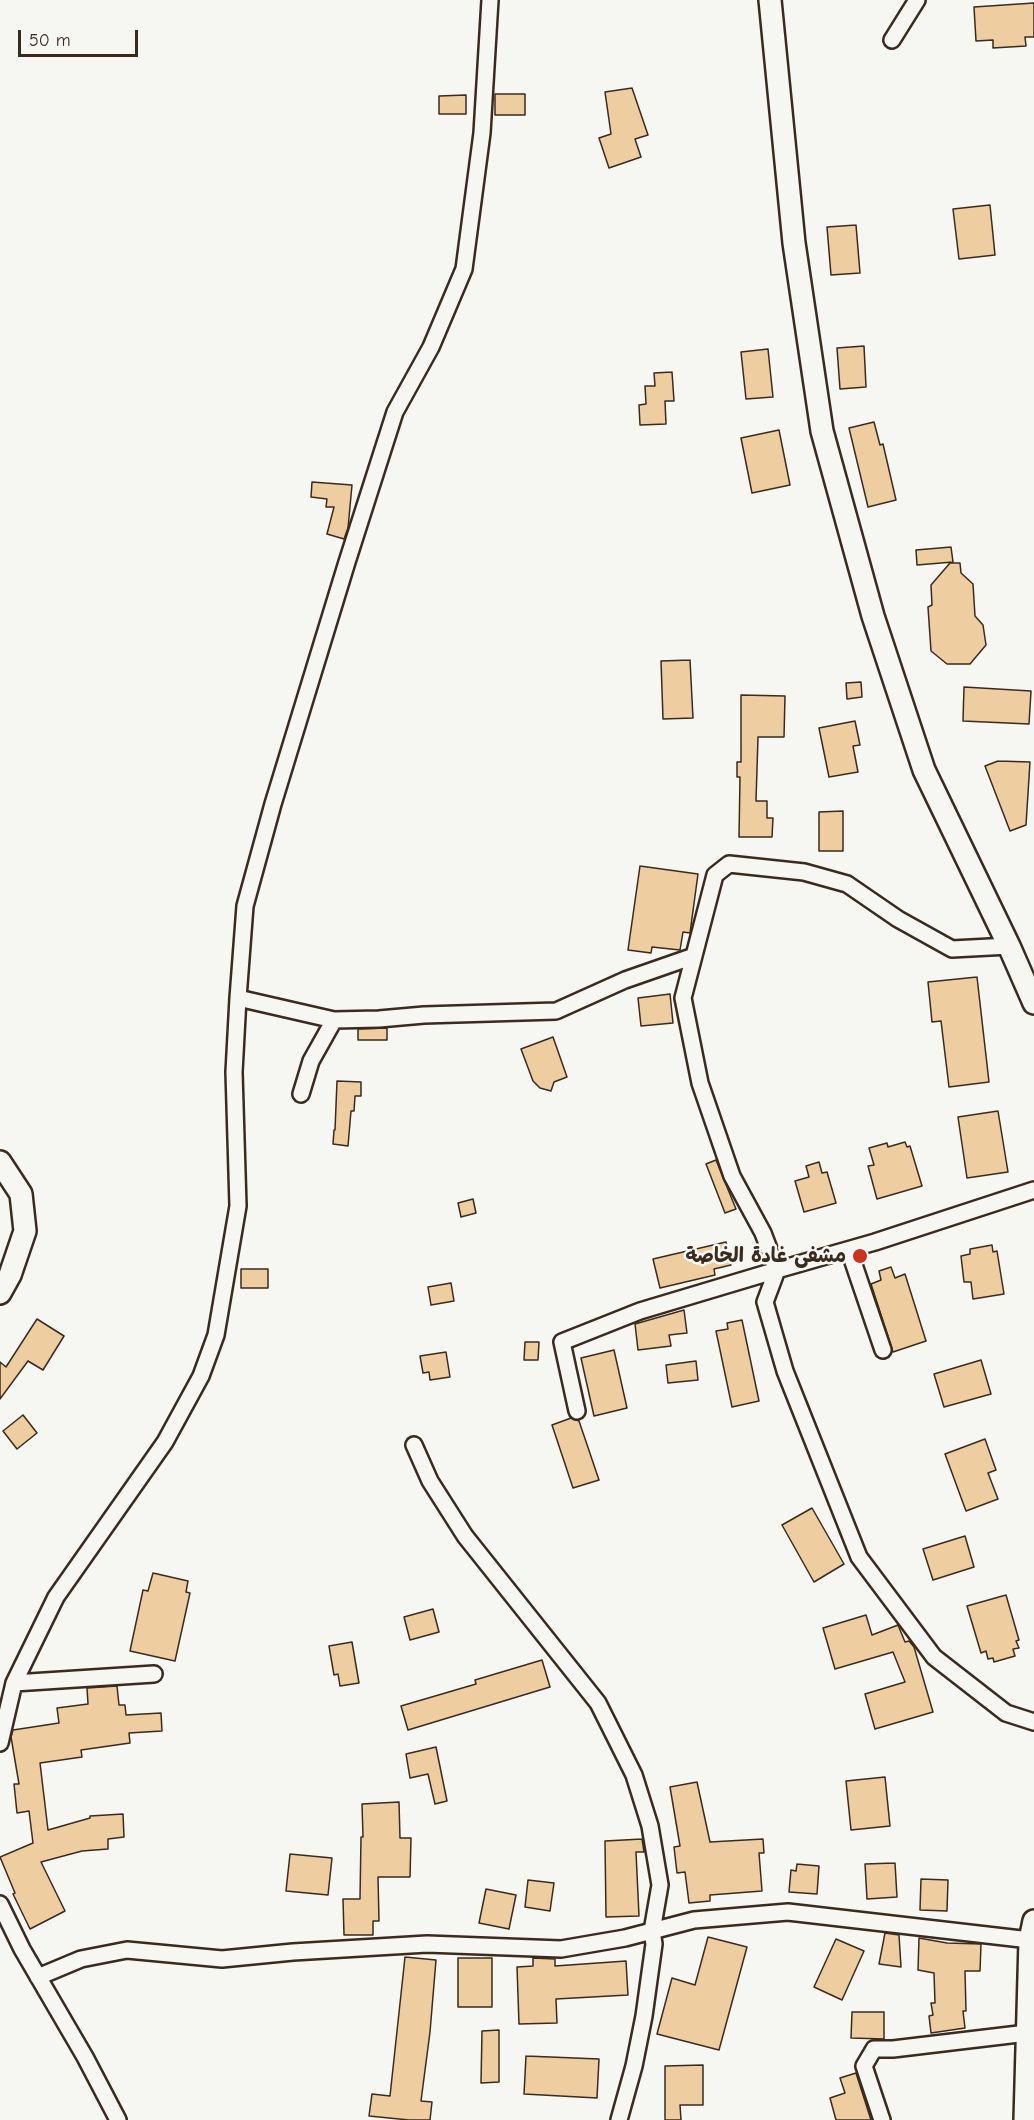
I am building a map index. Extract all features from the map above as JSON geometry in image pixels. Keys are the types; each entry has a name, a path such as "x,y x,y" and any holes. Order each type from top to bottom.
{"main road":[{"path":"770,0 794,243 822,431 873,616 924,770 1034,1003"},
{"path":"0,1162 21,1194 24,1231 10,1275 0,1293"},
{"path":"1025,2120 1032,1934"}],"street":[{"path":"0,1743 14,1683 56,1597 165,1442 201,1376 216,1335 237,1206 234,1072 245,906 273,804 395,412 431,347 464,269 482,133 490,0"},
{"path":"892,40 917,0"},
{"path":"1009,946 952,949 898,919 847,884 804,872 729,864 714,875 683,998 700,1083 732,1176 763,1233 777,1270 765,1302 785,1371 860,1557 934,1657 1006,1713 1034,1722"},
{"path":"238,998 334,1020 556,1011 625,980 694,956"},
{"path":"301,1094 311,1061 334,1020"},
{"path":"577,1411 562,1342 640,1311 849,1250 1034,1190"},
{"path":"849,1250 883,1350"},
{"path":"414,1445 430,1481 465,1536 598,1703 634,1775 650,1826 660,1885 652,1931 654,1944 644,2016 620,2120"},
{"path":"14,1683 153,1674"},
{"path":"0,1904 22,1949 85,2057 118,2120"},
{"path":"38,1977 81,1959 127,1950 222,1959 293,1952 427,1944 561,1949 625,1938 694,1920 788,1912 1032,1934"},
{"path":"882,2120 864,2066 874,2049 893,2049 1028,2033"}],"building":[{"path":"1034,3 1034,37 1025,37 1026,46 993,48 993,40 976,41 974,7"},
{"path":"632,88 648,135 635,139 641,157 609,168 599,138 611,134 605,92"},
{"path":"495,94 525,94 525,115 495,115"},
{"path":"466,95 466,114 439,114 439,96"},
{"path":"990,205 995,255 959,259 953,209"},
{"path":"856,225 860,273 831,275 827,227"},
{"path":"864,346 866,387 840,389 837,348"},
{"path":"768,349 773,397 746,399 741,352"},
{"path":"672,372 674,401 665,401 666,424 640,425 639,405 646,404 645,386 655,386 654,373"},
{"path":"874,422 880,445 883,444 896,500 868,507 849,428"},
{"path":"779,430 790,485 752,493 741,438"},
{"path":"312,482 352,485 348,528 344,539 327,534 334,507 326,507 327,499 311,497"},
{"path":"951,547 953,562 917,565 916,550"},
{"path":"950,563 960,563 961,573 973,584 975,616 983,625 986,645 970,664 947,664 931,651 928,607 932,605 931,585"},
{"path":"690,660 693,718 663,719 661,661"},
{"path":"861,682 862,697 847,699 846,683"},
{"path":"964,687 1031,691 1029,724 963,721"},
{"path":"741,695 785,696 784,737 758,737 756,801 767,801 767,818 773,818 772,837 739,837 740,777 737,777 737,762 741,762"},
{"path":"855,721 860,745 853,746 858,772 829,777 819,728"},
{"path":"998,761 1030,762 1026,825 1010,831 985,766"},
{"path":"843,811 843,851 819,851 819,812"},
{"path":"640,866 698,874 690,933 683,932 680,950 652,947 651,953 628,950"},
{"path":"977,977 989,1082 949,1087 941,1021 932,1022 928,982"},
{"path":"670,994 673,1023 641,1026 638,998"},
{"path":"387,1028 387,1040 358,1040 358,1029"},
{"path":"553,1037 567,1077 554,1082 551,1091 540,1088 533,1081 521,1049"},
{"path":"337,1081 361,1082 361,1096 355,1096 354,1111 351,1111 348,1146 333,1144"},
{"path":"998,1111 1008,1172 967,1178 958,1117"},
{"path":"905,1142 907,1147 910,1146 922,1186 877,1199 868,1166 874,1165 869,1148 887,1143 888,1147"},
{"path":"716,1160 736,1209 725,1213 706,1164"},
{"path":"819,1162 822,1173 827,1172 836,1203 804,1212 795,1181 809,1177 806,1166"},
{"path":"473,1199 476,1213 461,1217 458,1203"},
{"path":"726,1242 731,1265 714,1269 715,1275 660,1288 653,1259"},
{"path":"992,1245 993,1252 997,1251 1004,1294 973,1299 971,1282 964,1282 961,1256 970,1254 970,1249"},
{"path":"891,1267 895,1278 905,1274 926,1341 893,1352 871,1284 881,1280 879,1271"},
{"path":"241,1269 268,1269 268,1288 241,1288"},
{"path":"451,1283 454,1301 431,1305 428,1287"},
{"path":"684,1310 687,1333 669,1335 671,1346 638,1350 635,1324"},
{"path":"37,1319 64,1336 43,1370 28,1361 0,1399 0,1362 6,1367"},
{"path":"742,1320 759,1401 732,1407 716,1331 728,1329 727,1323"},
{"path":"525,1342 539,1342 538,1360 524,1360"},
{"path":"614,1350 627,1408 594,1416 581,1358"},
{"path":"446,1352 450,1377 430,1380 429,1372 423,1373 420,1356"},
{"path":"981,1360 991,1394 944,1407 934,1374"},
{"path":"696,1361 698,1380 668,1383 666,1365"},
{"path":"23,1415 37,1433 17,1449 3,1431"},
{"path":"571,1418 579,1421 599,1480 573,1488 552,1425"},
{"path":"985,1439 996,1470 988,1473 998,1499 966,1511 945,1454"},
{"path":"812,1508 844,1564 814,1582 782,1525"},
{"path":"965,1536 974,1567 933,1580 923,1549"},
{"path":"153,1573 188,1581 186,1592 190,1593 175,1661 130,1651 143,1590 148,1591"},
{"path":"1006,1595 1019,1640 1016,1641 1019,1648 1013,1649 1015,1656 994,1662 993,1658 988,1659 986,1651 981,1653 967,1606"},
{"path":"433,1609 439,1632 410,1640 404,1617"},
{"path":"866,1615 872,1635 898,1625 905,1642 909,1641 914,1647 933,1712 875,1729 865,1694 905,1682 893,1652 835,1669 823,1628"},
{"path":"352,1642 359,1683 340,1686 338,1674 334,1675 329,1646"},
{"path":"542,1660 550,1687 408,1730 401,1706 476,1684 475,1680"},
{"path":"117,1686 119,1705 125,1705 126,1715 161,1713 162,1731 129,1733 130,1743 81,1750 82,1757 40,1763 48,1830 90,1818 90,1816 123,1814 124,1837 108,1839 108,1849 82,1851 41,1862 65,1911 30,1929 13,1894 15,1893 0,1857 33,1843 29,1811 17,1813 14,1784 19,1784 11,1737 13,1730 59,1723 57,1708 88,1704 87,1688"},
{"path":"436,1747 447,1801 435,1804 428,1774 410,1778 406,1754"},
{"path":"885,1777 890,1826 851,1830 846,1781"},
{"path":"697,1782 710,1842 763,1839 764,1853 759,1853 762,1891 710,1895 710,1901 689,1903 685,1872 677,1873 674,1847 680,1846 670,1787"},
{"path":"399,1802 400,1838 411,1838 410,1877 378,1877 379,1921 373,1921 373,1935 344,1935 343,1899 360,1899 362,1804"},
{"path":"642,1839 644,1852 636,1852 639,1916 606,1917 605,1841"},
{"path":"290,1854 332,1858 328,1895 286,1891"},
{"path":"895,1863 897,1897 867,1899 865,1864"},
{"path":"797,1864 819,1866 817,1894 789,1892 791,1870 796,1871"},
{"path":"921,1879 948,1880 947,1911 920,1910"},
{"path":"528,1880 554,1883 550,1911 525,1907"},
{"path":"486,1889 516,1895 509,1929 479,1923"},
{"path":"885,1933 899,1935 901,1967 879,1964"},
{"path":"708,1937 747,1947 719,2050 657,2034 672,1978 695,1985"},
{"path":"919,1938 947,1943 981,1944 980,1971 965,1971 966,2011 963,2011 965,2028 931,2033 929,2016 933,2015 931,2003 935,2003 934,1973 918,1970"},
{"path":"836,1939 864,1951 842,2000 814,1987"},
{"path":"405,1957 436,1960 421,2101 432,2102 430,2120 369,2116 372,2094 390,2096"},
{"path":"458,1958 492,1958 492,2007 458,2007"},
{"path":"533,1958 555,1959 555,1966 626,1961 628,1995 556,1999 557,2023 519,2024 517,1967 533,1966"},
{"path":"852,2012 884,2012 884,2039 851,2038"},
{"path":"499,2030 499,2082 481,2083 482,2031"},
{"path":"526,2056 599,2059 597,2098 524,2094"},
{"path":"703,2065 703,2105 680,2105 681,2120 665,2120 665,2066"},
{"path":"856,2073 871,2120 836,2120 830,2098 845,2093 840,2078"}],"place":[{"name":"مشفى غادة الخاصة","path":"860,1256"}]}
